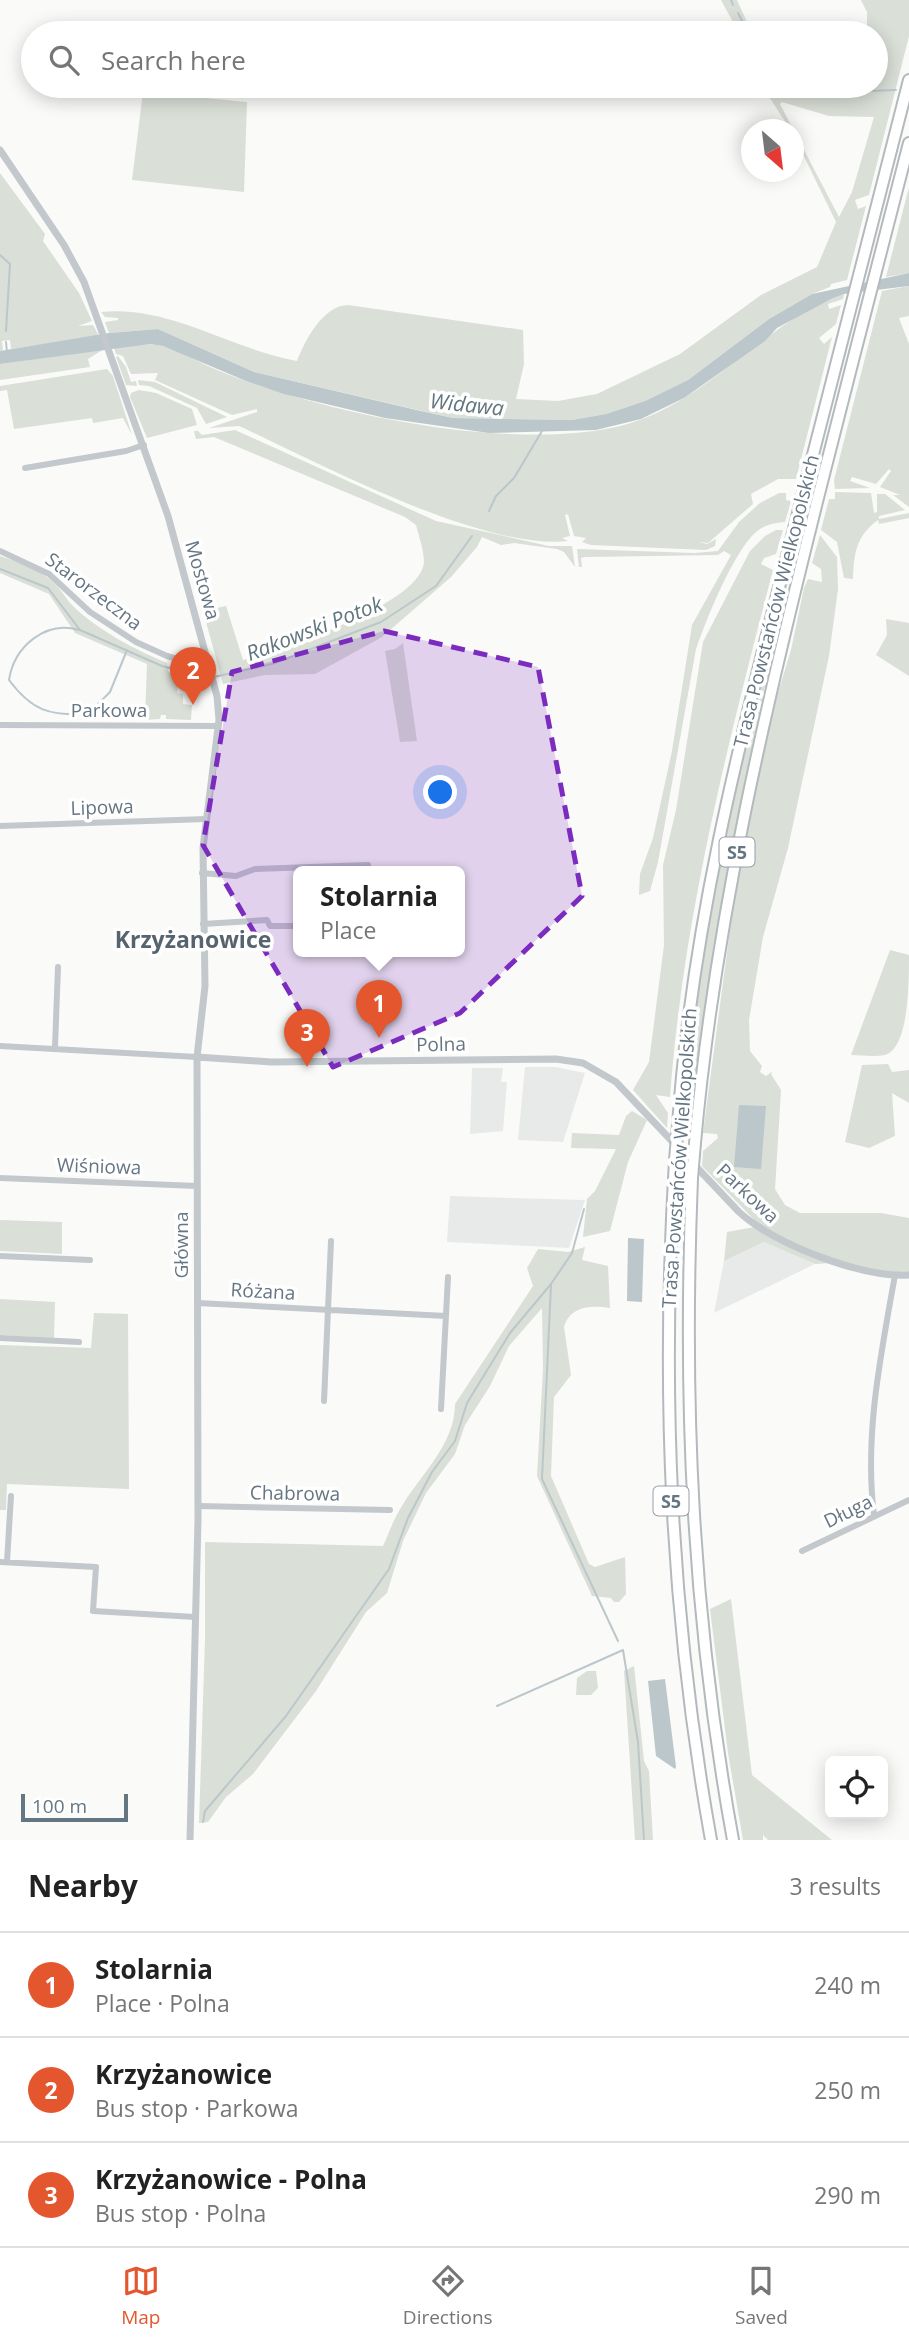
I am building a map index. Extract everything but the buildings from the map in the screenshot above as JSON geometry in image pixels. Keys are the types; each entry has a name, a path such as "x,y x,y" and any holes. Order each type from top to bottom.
{"highway":[{"name":"Trasa Powstańców Wielkopolskich","path":"711,1840 683,1661 669,1472 667,1352 675,1160 690,998 712,870 745,715 909,80"},
{"name":"Trasa Powstańców Wielkopolskich","path":"733,1840 704,1660 695,1554 687,1357 692,1178 703,1055 731,878 801,564 909,143"}],"street":[{"name":"Mostowa","path":"0,150 64,245 101,326 144,445 187,579 215,687 218,726"},
{"path":"25,468 125,452 144,445"},
{"name":"Starorzeczna","path":"0,551 49,574 90,612 135,642 167,656 210,669"},
{"name":"Parkowa","path":"0,725 218,726"},
{"name":"Główna","path":"190,1840 198,1506 197,1057 205,986 202,873 218,726"},
{"name":"Lipowa","path":"0,826 206,819"},
{"path":"323,866 368,864"},
{"path":"202,873 236,876 255,869 293,867"},
{"path":"203,924 267,920 271,926 293,926"},
{"path":"55,1047 58,967"},
{"name":"Polna","path":"0,1046 55,1047 271,1062 556,1059 583,1063 603,1073 643,1108"},
{"name":"Parkowa","path":"643,1108 731,1204 759,1228 815,1254 895,1275 909,1275"},
{"name":"Wiśniowa","path":"0,1178 197,1186"},
{"path":"324,1401 331,1241"},
{"path":"0,1256 90,1260"},
{"path":"874,1515 870,1484 873,1418 895,1275"},
{"path":"441,1409 448,1277"},
{"name":"Różana","path":"197,1303 446,1316"},
{"path":"0,1338 79,1342"},
{"path":"11,1496 3,1562 96,1567 93,1611 195,1617"},
{"name":"Długa","path":"802,1551 909,1500"},
{"name":"Chabrowa","path":"198,1506 390,1510"}],"highlighted area":[{"path":"384,631 538,667 582,896 460,1013 333,1067 203,845 232,672"}],"shaded area":[{"path":"721,0 737,0 747,21 732,21"},
{"path":"861,0 909,0 909,36 869,195 855,200 858,209 866,206 847,280 831,284 830,287 812,294 769,319 688,380 645,401 606,414 572,420 453,418 254,372 158,329 109,333 105,322 118,318 105,317 101,312 151,315 297,361 310,335 323,318 330,311 348,305 523,330 524,364 516,399 558,401 597,394 680,354 761,295 817,267 836,222 804,156 804,150 839,217 852,192 874,117 829,116 782,102 780,104 788,119 783,119 770,98 888,98 888,21 867,21 867,12"},
{"path":"142,98 205,98 247,102 244,192 132,180"},
{"path":"0,173 45,234 43,241 79,293 92,321 78,326 93,325 99,336 11,349 10,340 2,341 3,350 0,351"},
{"path":"909,188 909,273 886,277 908,191"},
{"path":"909,273 909,286 844,294 831,299 777,328 765,341 684,398 641,419 596,430 489,433 385,418 284,394 163,346 150,344 0,364 0,351 109,333 158,329 254,372 421,411 453,418 572,420 606,414 645,401 688,380 769,319 812,294"},
{"path":"909,286 909,316 899,318 909,344 909,507 893,495 900,495 880,487 891,471 889,469 876,484 852,477 850,481 870,488 835,489 834,480 882,291"},
{"path":"844,294 843,299 828,304 829,309 841,305 836,324 819,338 824,344 832,337 796,479 778,479 751,494 753,504 708,543 698,542 707,544 716,539 715,546 706,550 591,545 582,542 586,538 574,536 568,514 565,515 570,536 562,538 568,541 533,540 448,519 356,481 239,426 209,428 257,412 257,409 232,415 155,380 158,373 131,374 123,356 116,354 114,348 144,344 162,346 227,374 271,389 317,403 402,422 492,433 578,433 616,427 648,417 678,402 786,324 814,307"},
{"path":"104,349 88,359 90,367 0,380 0,364"},
{"path":"118,356 126,367 131,382 136,381 137,386 126,385 116,357"},
{"path":"107,369 113,376 132,435 123,418 93,423 92,418 14,429 7,390 0,391 0,386"},
{"path":"138,380 155,382 227,417 206,424 197,408 149,386 139,385"},
{"path":"139,390 156,393 192,409 197,425 147,438 130,397 131,393"},
{"path":"235,430 436,521 549,546 572,546 575,567 564,552 557,549 514,543 501,545 482,537 477,547 451,577 382,637 315,674 265,675 223,684 203,611 226,606 243,660 315,636 375,609 400,594 417,578 424,562 416,525 405,517 214,437 196,439 194,431 202,435"},
{"path":"835,492 871,493 874,513 877,512 877,494 885,494 905,510 879,516 879,519 909,513 909,518 879,524 878,520 865,532 856,553 853,579 844,578 837,542 821,530 829,499 835,499"},
{"path":"779,493 786,493 786,500 791,501 785,522 762,528 738,555 706,621 696,649 658,862 650,891 639,895 640,874 653,838 672,751 692,625 731,555 724,551 718,555 585,557 581,558 582,567 579,567 577,549 695,553 718,551 739,522 760,503"},
{"path":"776,530 783,530 776,554 764,558 761,564 773,570 724,765 696,897 676,1030 670,1097 656,1095 668,1113 667,1128 633,1090 649,1062 664,945 663,865 676,810 703,642 750,551 765,536"},
{"path":"820,535 837,557 838,589 829,656 788,848 763,937 749,1020 750,1051 762,1066 760,1072 766,1076 773,1071 771,1074 781,1090 775,1189 785,1205 800,1213 881,1213 909,1218 909,1278 832,1263 815,1264 764,1242 724,1261 727,1232 760,1226 702,1166 703,1151 718,1138 717,1134 703,1133 735,892 771,716 791,650 804,588 808,579 822,582 821,569 812,563"},
{"path":"0,556 44,575 72,605 106,632 167,663 168,671 178,681 177,693 183,694 183,704 192,705 191,720 166,719 166,715 161,715 160,719 145,720 147,664 75,633 49,594 0,573"},
{"path":"791,569 754,735 713,950 692,1126 682,1118 715,882 728,813"},
{"path":"886,619 909,623 909,676 876,655 887,635"},
{"path":"403,643 417,741 400,742 385,651 395,649"},
{"path":"890,950 909,955 906,1013 899,1040 893,1050 885,1055 851,1055"},
{"path":"888,1064 892,1072 909,1070 909,1103 892,1093 895,1136 869,1148 845,1142 862,1065"},
{"path":"525,1067 555,1067 585,1073 563,1142 518,1140"},
{"path":"472,1068 503,1068 501,1082 507,1082 503,1131 470,1134"},
{"path":"739,1105 766,1106 761,1169 734,1167"},
{"path":"632,1111 647,1120 628,1162 610,1231 583,1237 587,1199 595,1191 616,1149 571,1148 572,1133 619,1135 626,1116"},
{"path":"450,1196 585,1200 569,1248 447,1242"},
{"path":"0,1220 62,1222 62,1254 0,1251"},
{"path":"628,1238 644,1239 642,1302 627,1301"},
{"path":"764,1242 815,1264 714,1313 724,1261"},
{"path":"585,1247 582,1260 608,1266 610,1308 582,1308 571,1315 564,1327 571,1375 554,1397 551,1476 589,1564 595,1567 625,1557 626,1594 619,1602 614,1602 611,1598 592,1596 537,1476 543,1369 542,1308 509,1346 490,1386 465,1425 455,1454 426,1493 403,1541 387,1593 366,1612 316,1691 253,1774 226,1797 208,1822 199,1823 205,1542 383,1546 399,1511 443,1445 454,1419 455,1404 533,1286 527,1268 538,1249 568,1252"},
{"path":"0,1299 55,1302 54,1338 0,1335"},
{"path":"94,1313 128,1314 129,1489 7,1484 6,1510 0,1510 0,1345 91,1348"},
{"path":"731,1599 752,1775 832,1840 768,1840 763,1835 763,1840 743,1840 728,1753 710,1609"},
{"path":"634,1666 644,1761 649,1771 653,1840 635,1840 624,1671"},
{"path":"587,1671 596,1671 598,1688 591,1695 576,1695 577,1678"},
{"path":"665,1679 675,1769 656,1756 648,1681"}],"waterway":[{"path":"731,0 733,5"},
{"path":"738,13 742,21"},
{"path":"888,90 896,90"},
{"path":"0,255 10,264 6,331"},
{"path":"6,342 7,352"},
{"name":"Rakowski Potok","path":"489,511 496,496 514,478 542,431"},
{"name":"Rakowski Potok","path":"214,677 272,664 381,622 436,586 472,536"},
{"name":"Rakowski Potok","path":"0,569 48,588 80,630 162,666 209,678"},
{"path":"79,630 66,628 43,633 24,647 17,657 9,680 34,705 63,714 88,714 110,692 127,650"},
{"path":"203,1822 205,1811 286,1716 389,1569 408,1518 432,1472 455,1441 467,1403 510,1333 551,1284 572,1253 584,1209"},
{"path":"551,1285 542,1479 618,1641"},
{"path":"497,1706 623,1650 638,1742 644,1840"}],"place":[{"name":"Krzyżanowice","path":"193,705"},
{"name":"Stolarnia","path":"379,1038"},
{"name":"Krzyżanowice - Polna","path":"307,1067"}],"district":[{"name":"Krzyżanowice","path":"193,939"}],"water label":[{"name":"Widawa","path":"467,404"}]}
